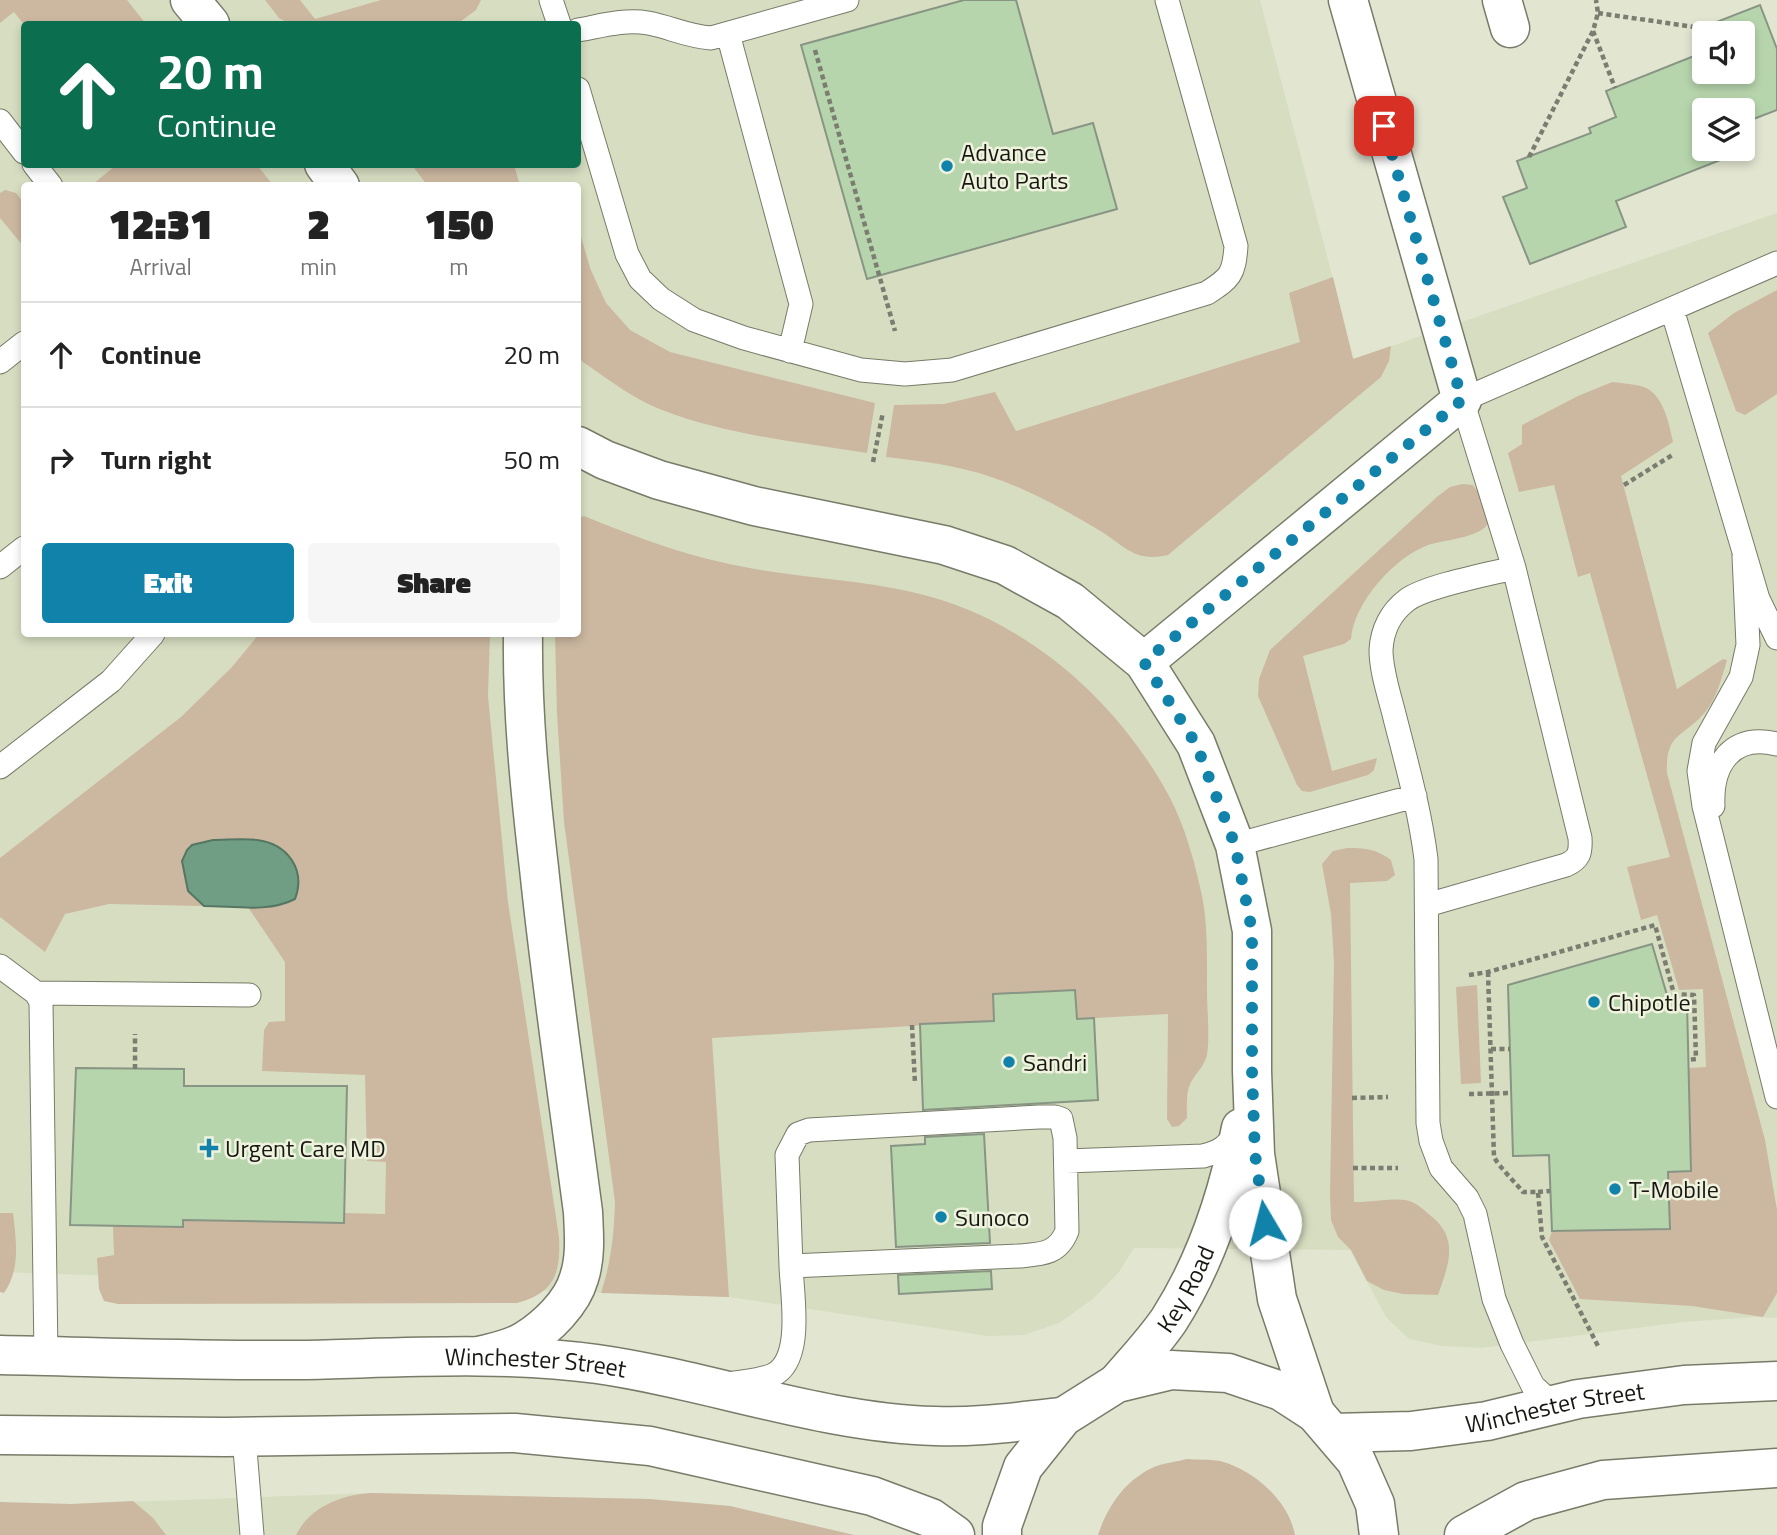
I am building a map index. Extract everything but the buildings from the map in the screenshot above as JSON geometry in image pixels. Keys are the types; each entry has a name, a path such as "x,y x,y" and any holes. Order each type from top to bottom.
{"street":[{"path":"190,0 208,21"},
{"path":"1144,662 1462,400 1348,0"},
{"path":"581,448 659,481 754,506 944,545 1005,565 1070,601 1144,662 1196,744 1235,845 1252,931 1255,1154 1277,1299 1324,1423"},
{"path":"471,1357 503,1351 525,1341 566,1304 579,1280 584,1252 583,1212 529,780 523,637"},
{"name":"Key Road","path":"1117,1383 1167,1322 1192,1281 1230,1183 1252,1071"},
{"name":"Winchester Street","path":"0,1355 255,1360 510,1357 596,1364 713,1386 824,1412 935,1426 983,1425 1063,1417"},
{"path":"1002,1535 1002,1526 1023,1467 1063,1417 1117,1383 1171,1370 1227,1373 1281,1391 1324,1423 1356,1461 1375,1504 1380,1535"},
{"name":"Winchester Street","path":"1324,1423 1411,1431 1486,1421 1563,1403 1684,1385 1769,1377"},
{"path":"0,1435 244,1437 514,1433 650,1446 872,1496 931,1518 955,1535"},
{"path":"1464,1535 1526,1501 1603,1480 1777,1468"}],"lane":[{"path":"551,0 558,21"},
{"path":"581,29 628,21 649,23 694,37 711,38 847,0"},
{"path":"581,99 627,254 640,279 661,299 694,320 744,338 861,370 905,374 952,370 1207,293 1228,280 1235,267 1236,246 1167,0"},
{"path":"727,34 801,304 790,351"},
{"path":"0,121 13,149"},
{"path":"37,168 48,182"},
{"path":"1427,905 1566,865 1576,860 1581,851 1514,568 1462,400 1777,263"},
{"path":"1672,309 1758,599 1777,638"},
{"path":"0,362 21,346"},
{"path":"0,567 21,550"},
{"path":"1744,555 1748,645 1741,677 1704,743 1699,771 1704,806 1777,1097"},
{"path":"1514,568 1426,591 1410,598 1395,610 1386,626 1381,651 1415,796 1426,859 1428,1123 1431,1141 1441,1168 1467,1198 1475,1214 1494,1299 1533,1386 1547,1399 1563,1403"},
{"path":"0,766 111,681 150,637"},
{"path":"1716,852 1713,795 1718,769 1726,754 1751,742 1777,744"},
{"path":"1235,845 1415,796"},
{"path":"0,966 36,993 41,1002 46,1356"},
{"path":"36,993 249,995"},
{"path":"713,1386 774,1375 785,1365 792,1351 788,1155 798,1133 809,1130 917,1124 1055,1117 1061,1119 1064,1126 1066,1161 1067,1231 1062,1243 1051,1251 1039,1255 791,1266"},
{"path":"1066,1161 1203,1156 1216,1153 1229,1145 1243,1120"},
{"path":"244,1437 252,1535"}],"path":[{"path":"1529,157 1593,31 1598,13 1596,0"},
{"path":"1598,13 1692,26"},
{"path":"1593,31 1615,88"},
{"path":"813,42 896,335"},
{"path":"873,462 884,403"},
{"path":"1624,485 1708,433"},
{"path":"1427,980 1488,972 1655,925 1674,994 1694,995 1696,1059 1688,1060"},
{"path":"1488,972 1494,1157 1499,1167 1512,1177 1523,1192 1550,1191"},
{"path":"135,1069 136,1021"},
{"path":"912,1025 917,1124"},
{"path":"1491,1049 1510,1049"},
{"path":"1461,1095 1511,1093"},
{"path":"1352,1098 1399,1097"},
{"path":"1538,1192 1542,1237 1600,1350"}],"shaded area":[{"path":"0,0 1260,0 1354,359 1777,213 1777,1318 1684,1322 1482,1348 1442,1346 1409,1339 1386,1317 1350,1250 1134,1248 1119,1272 1093,1299 1059,1323 1024,1335 988,1336 729,1297 0,1272"},
{"path":"0,0 127,0 144,21 21,21 14,12 0,23"},
{"path":"265,0 300,0 315,19 381,0 481,0 476,10 461,21 284,21"},
{"path":"112,168 259,168 271,182 96,182"},
{"path":"414,168 515,168 519,182 425,182"},
{"path":"5,190 16,193 21,199 21,243 0,218 0,193"},
{"path":"581,236 590,268 606,303 630,330 670,352 875,403 867,453 763,437 687,419 641,400 583,362"},
{"path":"1333,277 1353,359 1391,346 1389,361 1381,377 1168,555 1138,555 1058,507 991,477 952,466 886,457 894,405 944,404 995,392 1016,431 1300,342 1289,293"},
{"path":"1777,290 1777,394 1745,415 1736,411 1708,333 1734,313"},
{"path":"1612,382 1649,389 1664,409 1673,442 1621,476 1677,689 1723,659 1727,660 1710,705 1698,720 1673,742 1667,760 1667,773 1765,1140 1777,1210 1777,1293 1763,1317 1692,1306 1580,1299 1549,1240 1552,1231 1670,1228 1668,1172 1691,1171 1688,1068 1706,1067 1703,989 1679,990 1657,915 1641,920 1627,867 1670,857 1590,573 1578,577 1554,485 1519,492 1508,453 1522,444 1522,425"},
{"path":"1473,485 1483,499 1491,519 1487,525 1473,534 1428,545 1402,560 1368,596 1354,625 1351,639 1344,644 1303,656 1332,771 1377,758 1374,770 1368,775 1310,792 1302,791 1258,696 1259,679 1270,650 1438,496 1450,487"},
{"path":"581,517 711,560 775,572 893,588 952,604 991,620 1028,641 1062,666 1093,695 1122,726 1169,796 1189,845 1202,896 1207,944 1208,1047 1206,1060 1189,1087 1187,1118 1179,1126 1172,1127 1167,1119 1168,1014 1077,1019 1075,990 993,994 994,1021 712,1038 729,1297 601,1293 611,1248 615,1202 564,822 557,714 555,637 581,637"},
{"path":"257,637 490,637 488,696 508,902 559,1237 558,1262 553,1280 530,1299 517,1303 118,1304 104,1301 99,1289 97,1258 114,1255 113,1226 183,1227 183,1220 343,1223 344,1213 385,1214 386,1162 367,1161 365,1075 262,1071 264,1030 269,1022 285,1021 285,962 248,907 109,904 65,914 45,952 0,917 0,858 181,717 232,667"},
{"path":"252,839 278,847 292,860 296,869 298,888 295,899 262,907 204,906 188,891 182,861 192,845 213,840"},
{"path":"1347,848 1370,850 1386,856 1391,860 1395,875 1387,881 1350,883 1354,1202 1409,1201 1421,1207 1440,1225 1449,1243 1449,1253 1438,1295 1403,1294 1384,1290 1367,1281 1351,1250 1338,1237 1331,1220 1334,962 1331,914 1322,864 1333,851"},
{"path":"1477,985 1481,1083 1461,1084 1456,987"},
{"path":"0,1213 13,1213 16,1243 13,1274 4,1293 0,1292"},
{"path":"1187,1459 1220,1461 1257,1479 1268,1488 1285,1510 1295,1535 1098,1535 1106,1514 1134,1479 1158,1466"},
{"path":"371,1493 649,1499 730,1506 854,1535 51,1535 71,1504"},
{"path":"371,1493 649,1499 730,1506 854,1535 296,1535 309,1517 328,1504 349,1496"},
{"path":"133,1501 153,1518 166,1535 0,1535 0,1502 71,1504"}],"place":[{"name":"Advance Auto Parts","path":"947,166"},
{"name":"Chipotle","path":"1594,1002"},
{"name":"Sandri","path":"1009,1062"},
{"name":"Urgent Care MD","path":"209,1148"},
{"name":"T-Mobile","path":"1615,1189"},
{"name":"Sunoco","path":"941,1217"}],"route":[{"path":"1265,1223 1255,1154 1252,931 1235,845 1196,744 1144,662 1462,400 1384,126"}]}
